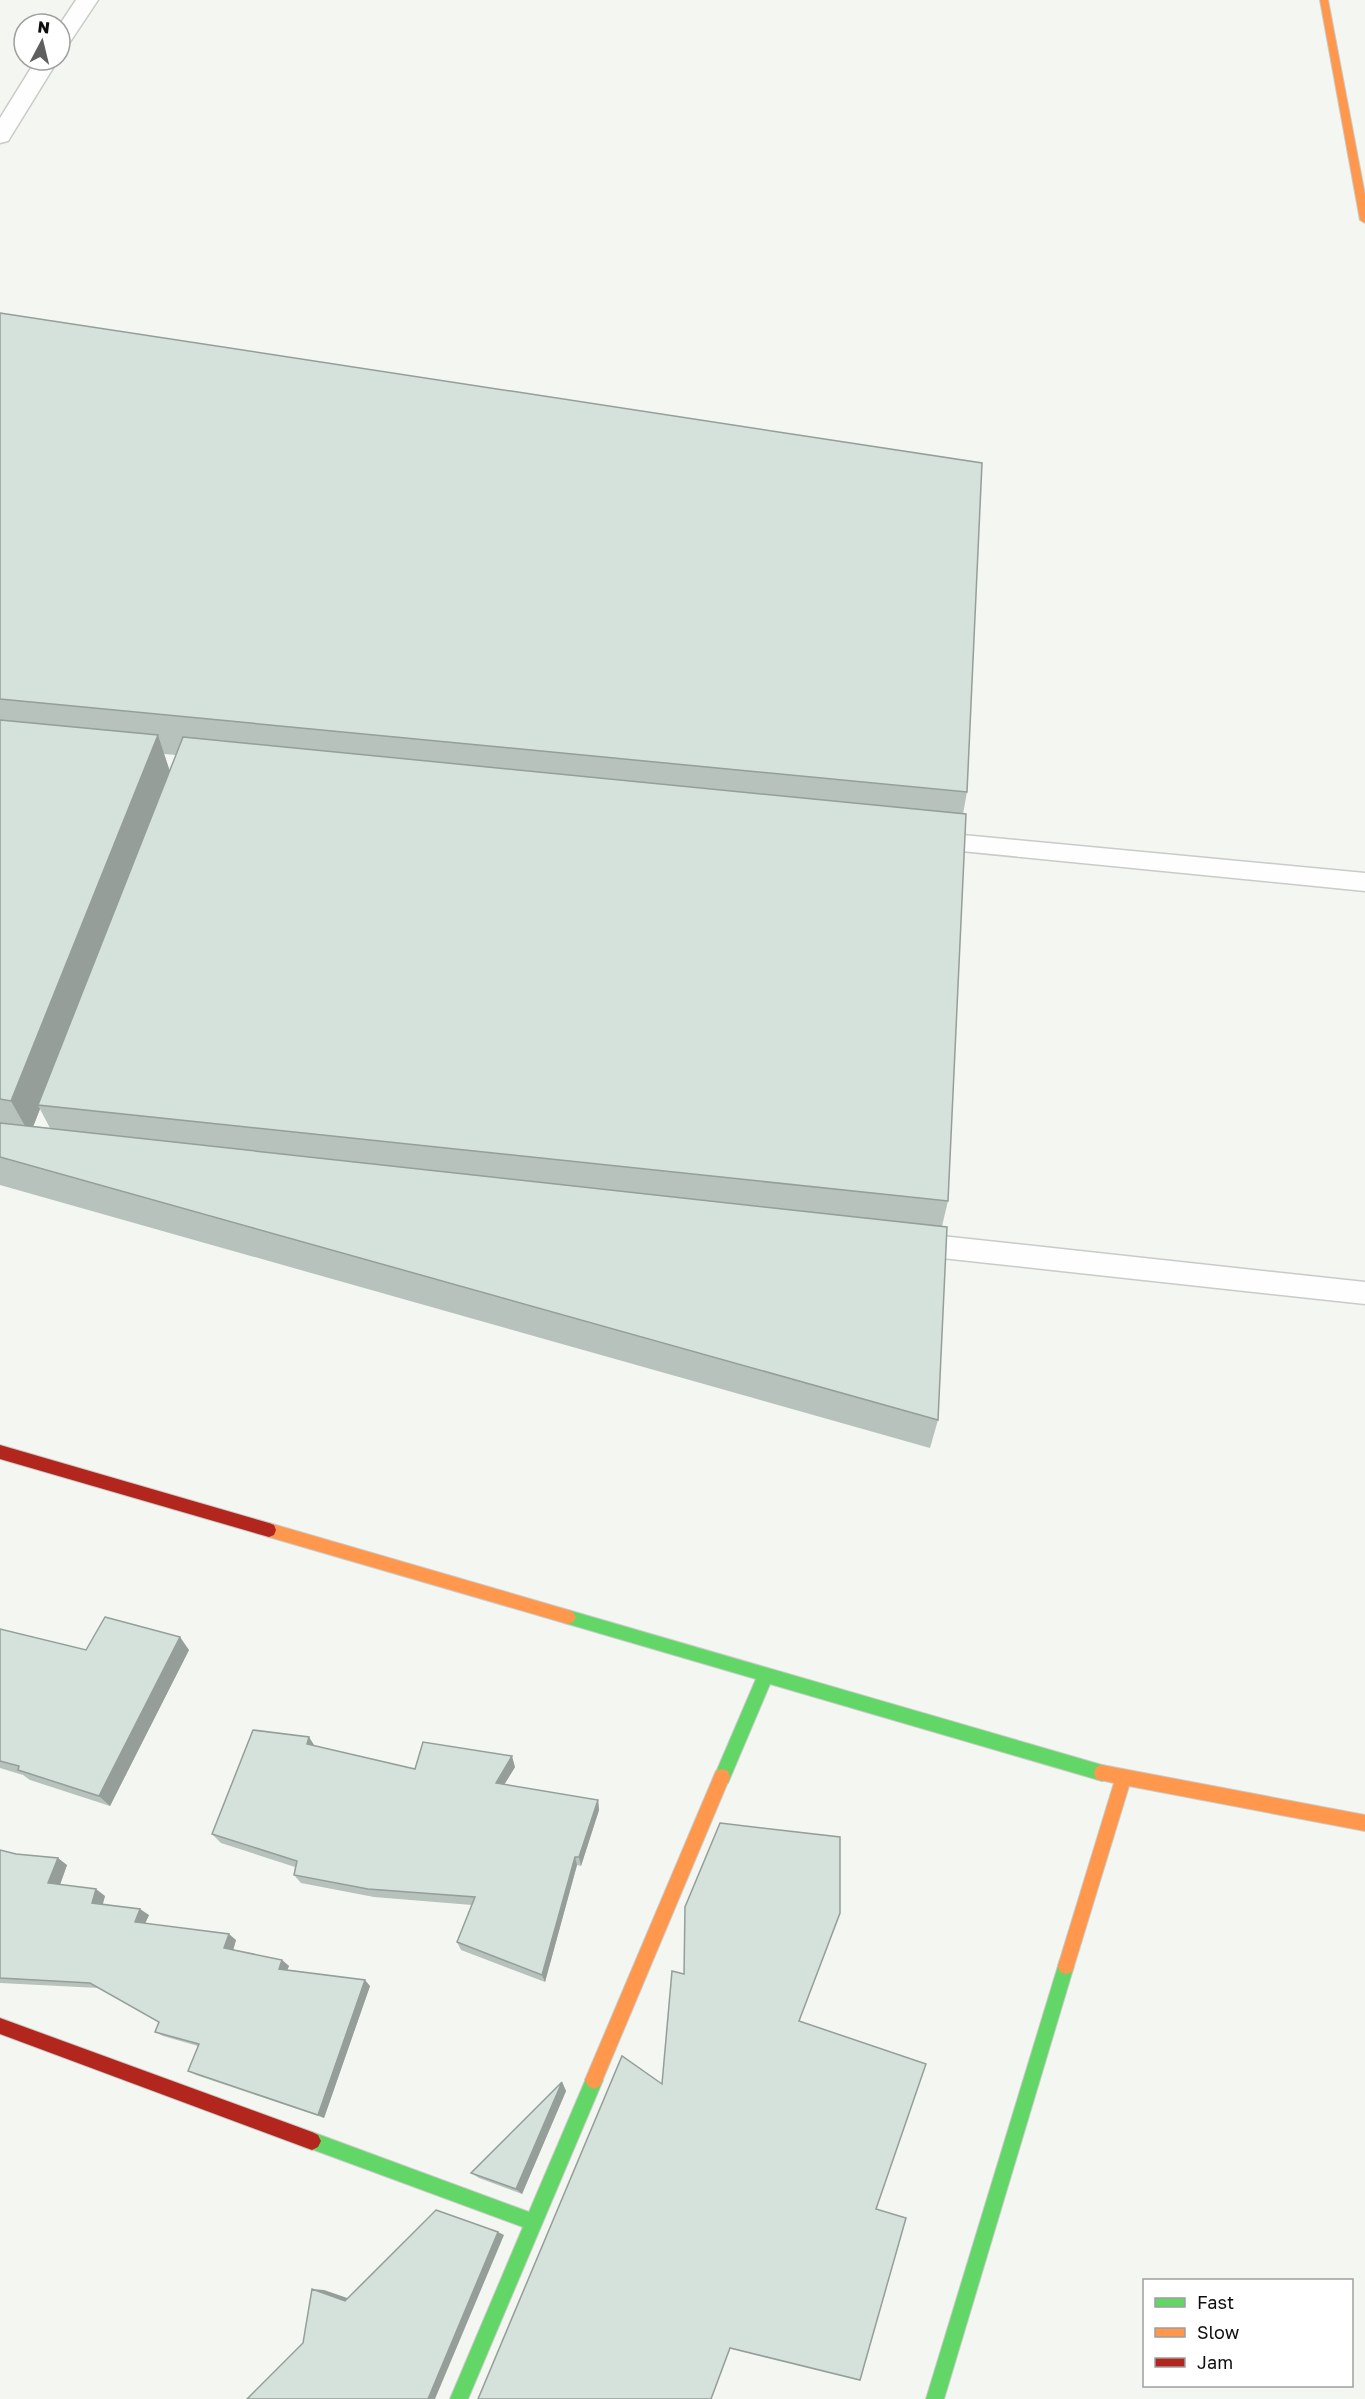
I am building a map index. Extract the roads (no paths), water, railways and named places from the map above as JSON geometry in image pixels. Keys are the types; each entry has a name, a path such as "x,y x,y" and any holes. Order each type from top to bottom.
{"street":[{"path":"72,22 87,0"},
{"path":"1324,0 1365,220"},
{"path":"0,136 40,72"},
{"path":"0,1452 1123,1779 1365,1823"},
{"path":"459,2399 765,1674"},
{"path":"935,2399 1123,1779"},
{"path":"0,2026 533,2222"}],"lane":[{"path":"913,838 1365,882"},
{"path":"891,1242 1365,1293"}]}
